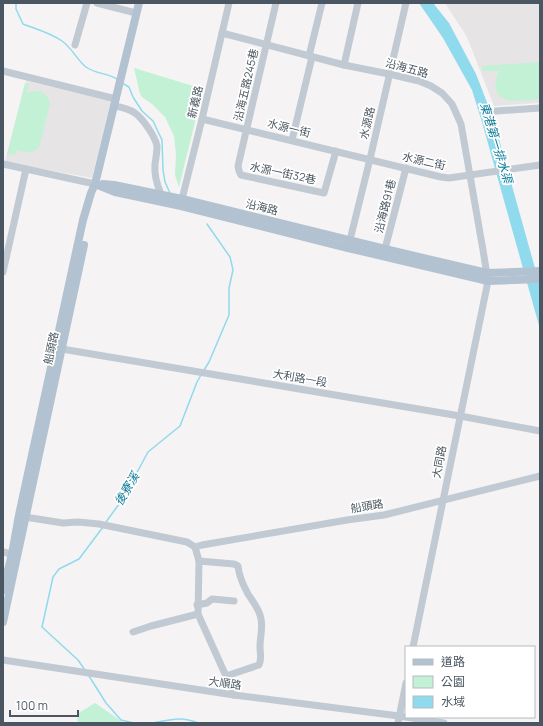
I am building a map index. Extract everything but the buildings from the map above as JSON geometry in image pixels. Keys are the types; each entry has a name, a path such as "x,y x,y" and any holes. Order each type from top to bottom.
{"main road":[{"path":"136,13 139,3"},
{"name":"船頭路","path":"3,622 22,516 90,213 96,194 96,184 136,13"},
{"name":"沿海路","path":"96,184 114,185 161,194 182,202 198,211 349,244 385,249 487,277"},
{"name":"沿海路","path":"96,184 115,192 182,202 487,277 528,275"},
{"path":"528,275 540,270"},
{"path":"528,275 540,279"},
{"name":"船頭路","path":"3,590 14,554"}],"street":[{"path":"75,45 87,3"},
{"path":"97,3 136,13"},
{"name":"新義路","path":"182,202 229,3"},
{"name":"沿海五路245巷","path":"247,129 276,3"},
{"path":"292,140 322,3"},
{"path":"344,65 358,3"},
{"name":"水源路","path":"349,244 406,3"},
{"name":"沿海五路","path":"222,33 344,65 418,81 431,86 442,93 452,104 461,124 487,277"},
{"path":"3,71 115,102 135,113 146,124 156,144 157,155 155,166 157,186 161,194"},
{"path":"496,111 540,108"},
{"name":"水源一街","path":"202,119 370,160"},
{"name":"水源一街32巷","path":"247,129 238,166 241,175 324,193 336,151"},
{"name":"水源二街","path":"370,160 449,178 540,165"},
{"path":"3,164 96,184"},
{"name":"沿海路91巷","path":"385,249 406,168"},
{"path":"3,272 26,169"},
{"name":"大同路","path":"413,646 487,277"},
{"name":"大利路一段","path":"59,348 540,431"},
{"name":"船頭路","path":"195,547 347,520 384,515 540,476"},
{"path":"22,516 63,523 78,522 99,524 187,542 195,547 199,561 198,614 234,696"},
{"path":"3,552 14,554"},
{"path":"199,561 234,564 238,566 243,585 261,618 262,628 259,665 226,676"},
{"path":"197,605 208,603 212,599 234,602"},
{"path":"134,632 198,614"},
{"name":"大順路","path":"3,660 399,720 444,723"},
{"path":"399,720 405,688"}],"shaded area":[{"path":"445,3 540,3 540,103 494,106 467,37"},
{"path":"26,81 111,101 92,178 5,162"}],"green space":[{"path":"540,62 540,99 514,101 502,98 497,92 496,88 496,79 499,71 482,71 482,66"},
{"path":"134,68 203,89 179,187 175,175 176,154 174,136 165,117 140,94"},
{"path":"25,83 29,84 27,93 35,91 42,92 49,99 50,104 39,148 28,152 17,150 15,155 7,154"},
{"path":"95,703 124,723 78,723 77,714"}],"water":[{"name":"東港第一排水渠","path":"419,3 433,3 449,23 476,74 493,118 540,286 540,329 472,90 443,38"}],"waterway":[{"name":"後寮溪","path":"16,3 16,9 23,24 58,38 69,47 86,67 117,79"},
{"path":"122,83 129,87 133,97 142,111 153,121 162,140 163,170 165,182 170,193"},
{"name":"後寮溪","path":"204,370 209,362 229,315 229,288 233,270 230,257 207,224"},
{"name":"後寮溪","path":"106,522 122,500 148,452 180,426 201,375"},
{"name":"後寮溪","path":"85,670 78,660 42,627 53,577 59,569 79,559 103,527"},
{"name":"後寮溪","path":"89,676 106,703 121,720 134,723"},
{"name":"後寮溪","path":"153,723 181,719 198,723"}]}
